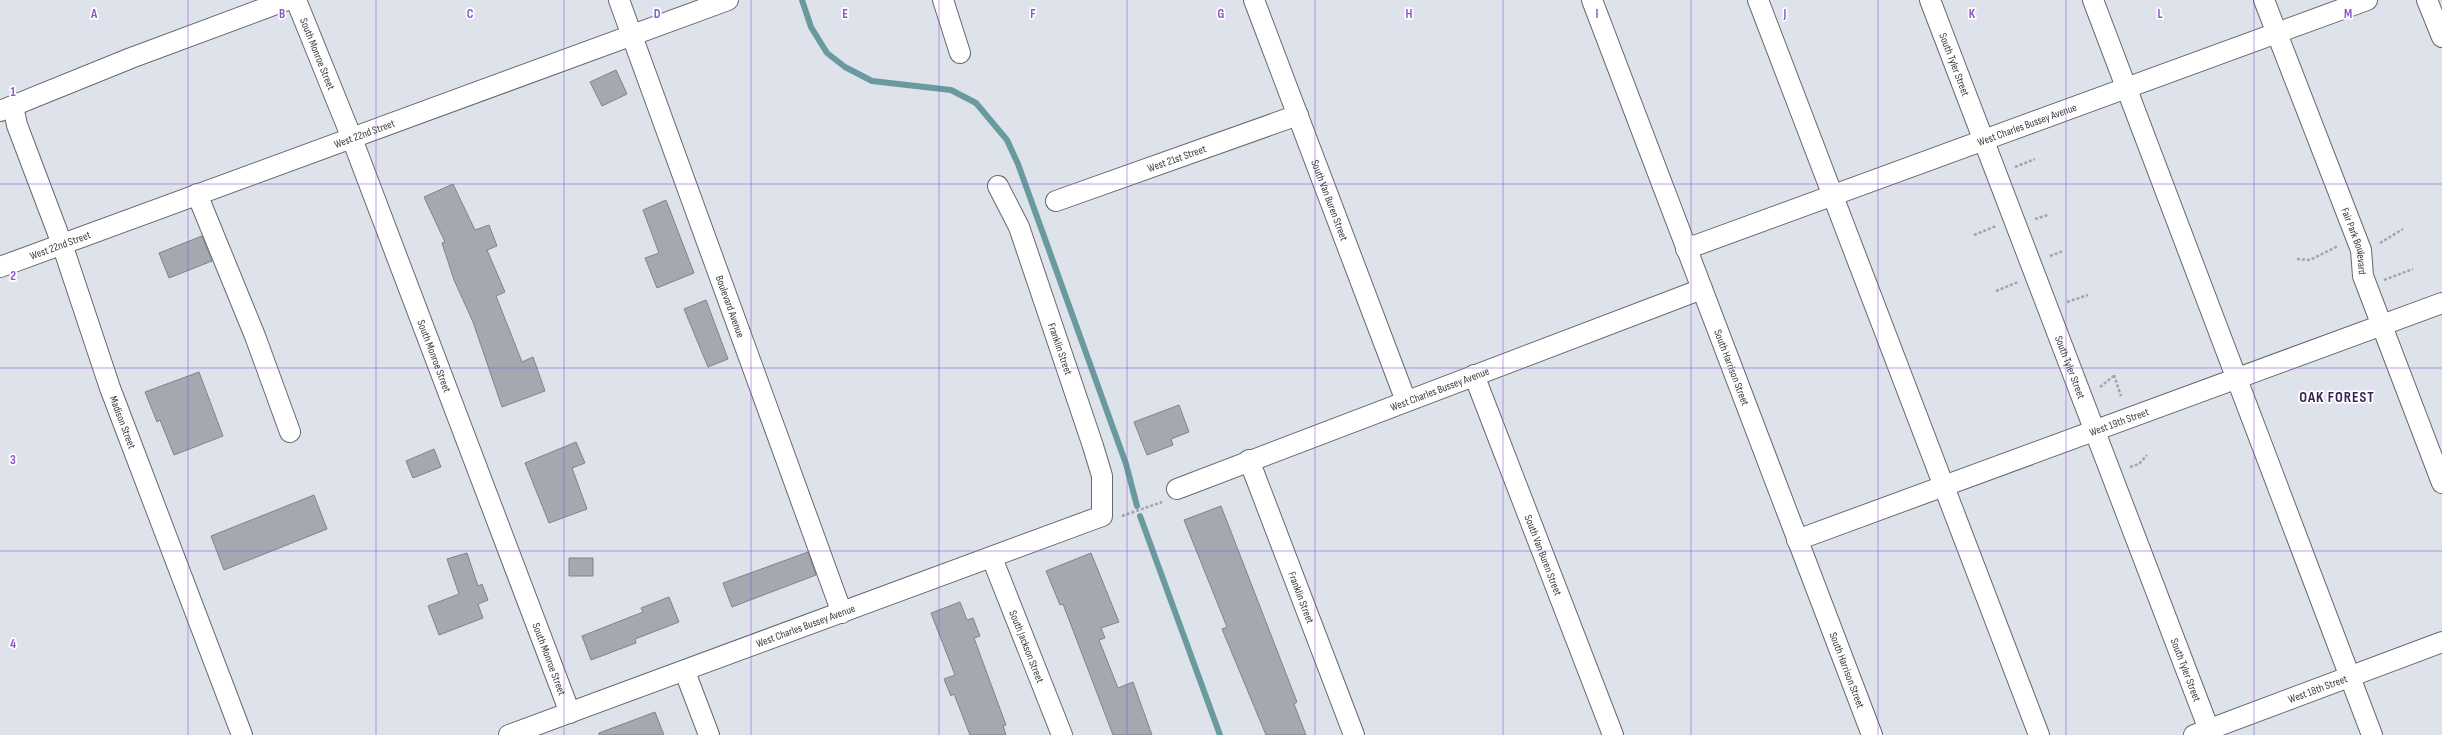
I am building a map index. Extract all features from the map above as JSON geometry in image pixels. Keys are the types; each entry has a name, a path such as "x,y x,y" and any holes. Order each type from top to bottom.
{"street":[{"path":"6,108 131,58 287,0"},
{"name":"South Monroe Street","path":"296,0 351,136 570,713"},
{"name":"Boulevard Avenue","path":"620,0 842,613"},
{"name":"West 22nd Street","path":"0,267 351,136 632,36 728,0"},
{"path":"943,0 960,52"},
{"name":"South Van Buren Street","path":"1254,0 1406,401"},
{"name":"South Harrison Street","path":"1592,0 1872,735"},
{"path":"1758,0 2039,735"},
{"name":"South Tyler Street","path":"1930,0 2095,431 2205,733"},
{"path":"2093,0 2372,735"},
{"name":"Fair Park Boulevard","path":"2264,0 2358,245 2363,276 2442,483"},
{"name":"West Charles Bussey Avenue","path":"1686,248 2367,0"},
{"path":"2427,0 2442,37"},
{"name":"Madison Street","path":"6,108 17,125 62,244 110,388 242,735"},
{"name":"West 21st Street","path":"1056,201 1298,115"},
{"name":"Franklin Street","path":"998,186 1019,227 1093,446 1102,476 1102,516"},
{"path":"197,194 255,336 290,432"},
{"name":"West Charles Bussey Avenue","path":"1177,489 1249,460 1702,289"},
{"name":"West 19th Street","path":"1797,540 2442,303"},
{"name":"South Van Buren Street","path":"1474,375 1613,735"},
{"name":"Franklin Street","path":"1249,460 1354,735"},
{"name":"West Charles Bussey Avenue","path":"509,735 685,672 1102,516"},
{"name":"South Jackson Street","path":"992,558 1062,735"},
{"name":"West 18th Street","path":"2205,733 2442,642"},
{"path":"685,672 709,735"}],"path":[{"path":"2297,259 2310,260 2358,245 2385,240 2403,229"},
{"path":"2367,287 2414,269"},
{"path":"2114,375 2121,396"},
{"path":"1132,513 1149,506"}],"building":[{"path":"616,70 627,94 602,106 590,82"},
{"path":"453,184 475,230 489,225 497,246 487,250 505,292 496,296 522,362 533,357 545,391 502,407 473,322 454,280 442,243 445,242 424,197"},
{"path":"666,200 694,273 657,288 645,258 659,253 643,210"},
{"path":"202,236 212,261 169,278 159,253"},
{"path":"706,300 728,359 708,367 684,309"},
{"path":"199,372 223,436 174,455 160,420 157,422 145,392"},
{"path":"1179,405 1189,432 1171,439 1173,445 1147,455 1134,422"},
{"path":"576,442 585,463 572,468 587,509 549,523 525,463"},
{"path":"434,449 441,467 413,478 406,461"},
{"path":"314,495 327,529 224,570 211,536"},
{"path":"1221,506 1297,702 1294,704 1306,735 1266,735 1222,629 1227,627 1184,520"},
{"path":"808,552 816,575 732,607 723,583"},
{"path":"467,553 478,586 482,584 488,600 478,604 483,618 439,635 428,606 459,594 447,559"},
{"path":"1091,553 1119,622 1101,628 1105,638 1099,640 1118,688 1133,682 1152,735 1113,735 1063,604 1060,605 1046,571"},
{"path":"569,558 593,558 593,576 569,576"},
{"path":"669,597 679,622 635,639 636,643 591,660 582,636 643,612 641,608"},
{"path":"960,602 967,620 973,618 980,636 974,638 1006,725 1003,726 1006,735 970,735 954,694 951,696 944,679 955,675 931,613"},
{"path":"655,712 664,735 599,735 599,733"}],"waterway":[{"path":"802,0 811,27 827,53 845,67 872,81 951,90 976,103 1007,140 1018,164 1126,464 1137,506"},
{"path":"1140,516 1220,735"}],"district":[{"name":"OAK FOREST","path":"2337,397"}]}
